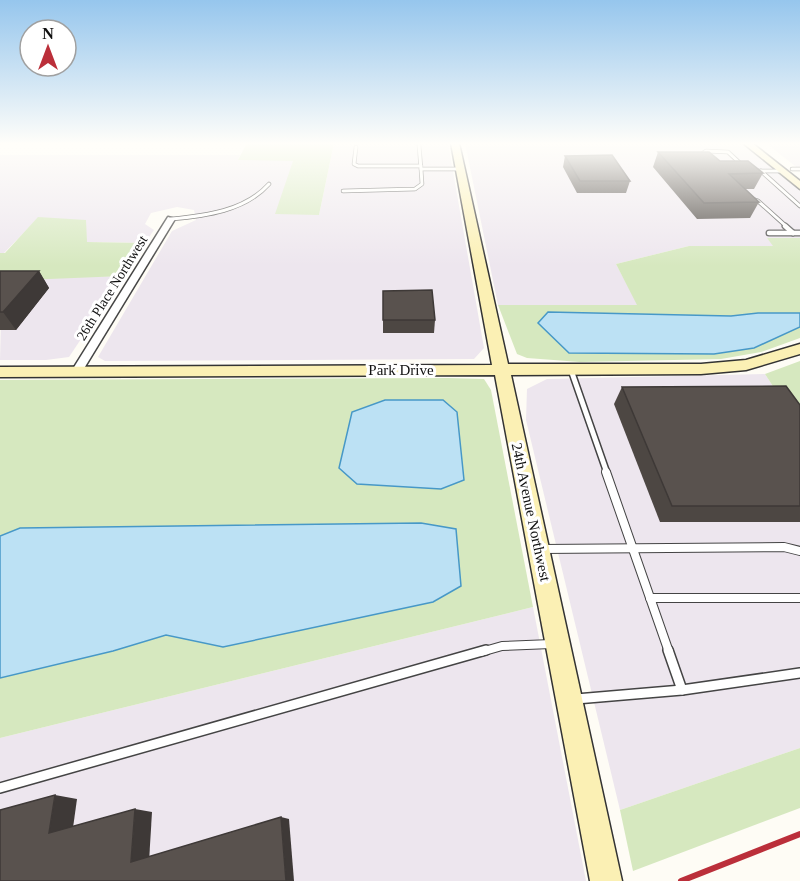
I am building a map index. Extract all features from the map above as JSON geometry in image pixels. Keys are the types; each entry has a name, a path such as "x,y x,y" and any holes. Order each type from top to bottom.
{"street":[{"name":"24th Avenue Northwest","path":"463,184 606,881"},
{"name":"26th Place Northwest","path":"76,372 171,219"},
{"name":"Park Drive","path":"0,372 724,368 773,358 800,349"}],"lane":[{"path":"171,219 196,216 245,202 259,197 269,184"},
{"path":"343,191 415,189 422,184"},
{"path":"775,184 800,206"},
{"path":"742,197 758,201 793,233"},
{"path":"769,233 800,233"},
{"path":"571,370 682,690"},
{"path":"538,549 784,547 800,551"},
{"path":"650,598 800,598"},
{"path":"0,788 502,646 558,643"},
{"path":"569,699 682,690 800,673"}],"shaded area":[{"path":"0,184 304,184 319,215 325,184 455,184 484,348 474,359 105,361 98,357 172,231 196,220 194,210 177,207 151,213 145,224 154,230 145,243 87,242 39,217 4,253 0,253"},
{"path":"473,184 792,184 800,191 800,238 767,238 774,246 689,246 616,264 638,305 498,305"},
{"path":"123,276 69,357 46,360 0,360 2,278"},
{"path":"765,374 800,428 800,748 620,810 526,420 527,389 547,379"},
{"path":"533,607 586,881 0,881 0,738"}],"green space":[{"path":"285,184 325,184 319,215 275,214"},
{"path":"38,217 86,220 87,242 145,243 123,276 0,281 0,253 5,253"},
{"path":"767,238 800,238 800,338 761,352 721,359 580,362 527,358 517,354 498,305 637,305 616,264 689,246 773,246"},
{"path":"800,361 800,428 765,374"},
{"path":"484,379 491,390 533,607 0,738 0,380"},
{"path":"800,748 800,808 633,871 620,810"}],"water":[{"path":"548,312 731,316 758,313 800,313 800,327 754,348 714,354 569,353 538,323"},
{"path":"385,400 443,400 457,412 464,480 441,489 357,484 339,468 352,412"},
{"path":"421,523 456,529 461,586 433,602 223,647 166,635 113,651 0,678 0,536 20,528"}],"building":[{"path":"687,184 740,184 759,202 704,203"},
{"path":"0,271 39,271 3,312 0,312"},
{"path":"432,290 435,320 383,320 383,291"},
{"path":"786,386 800,405 800,506 672,506 622,387"},
{"path":"55,795 49,833 135,809 131,862 281,817 286,881 0,881 0,810"}],"railway":[{"path":"681,881 800,834"}]}
